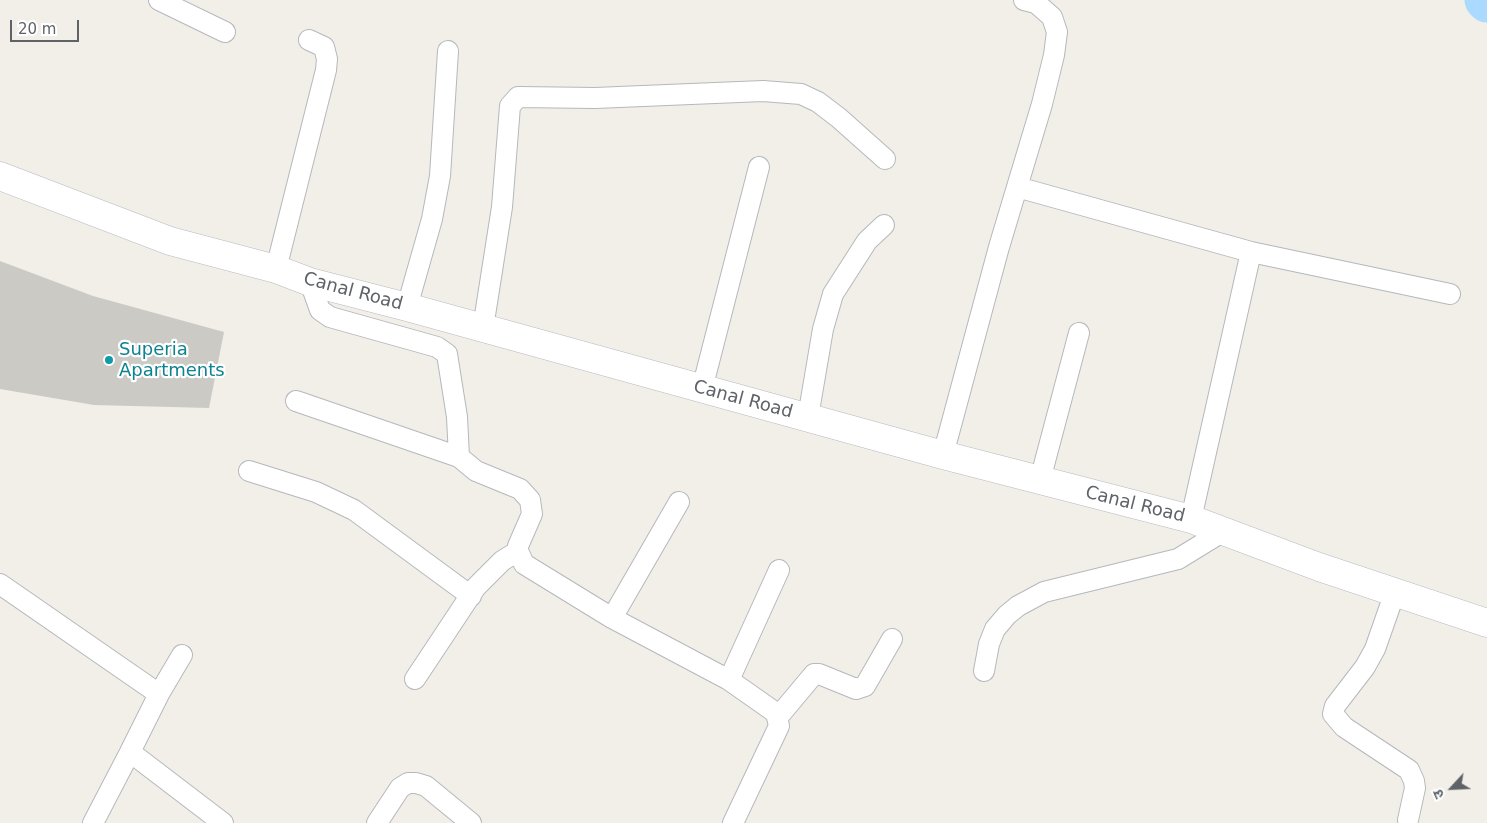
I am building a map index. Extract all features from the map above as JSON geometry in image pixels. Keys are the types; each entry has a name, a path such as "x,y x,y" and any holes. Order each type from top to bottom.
{"street":[{"path":"159,0 225,32"},
{"path":"943,455 1017,187 1042,104 1057,32 1052,17 1043,8 1024,0"},
{"path":"276,269 326,70 327,59 324,47 309,40"},
{"path":"407,307 432,219 440,176 448,51"},
{"path":"483,328 500,225 510,106 518,97 595,98 763,91 801,94 818,102 885,159"},
{"path":"702,389 759,167"},
{"name":"Canal Road","path":"0,176 170,241 276,269 310,282 943,455 1191,519 1222,532 1487,623"},
{"path":"1017,187 1251,252 1450,294"},
{"path":"808,417 824,329 833,294 867,241 884,225"},
{"path":"1191,519 1251,252"},
{"path":"310,282 320,310 330,317 437,347 447,354 457,417 459,457"},
{"path":"1040,480 1079,333"},
{"path":"296,401 459,457 476,471 520,489 530,500 532,514 519,541 518,551 528,567 612,618 729,680 770,708 778,718 779,726 733,823"},
{"path":"249,471 316,492 354,510 471,596"},
{"path":"612,618 679,502"},
{"path":"984,671 989,644 995,629 1018,606 1044,592 1178,559 1222,532"},
{"path":"415,680 490,571 518,551"},
{"path":"729,680 779,570"},
{"path":"0,584 159,694"},
{"path":"1395,592 1375,649 1365,667 1335,706 1333,714 1344,727 1409,770 1414,781 1414,788 1408,820"},
{"path":"778,718 814,674 819,674 856,689 865,686 892,639"},
{"path":"92,823 159,694 182,655"},
{"path":"130,752 223,823"},
{"path":"377,823 400,788 408,783 426,786 471,823"}],"building":[{"name":"Superia Apartments","path":"0,261 93,296 224,332 209,408 94,405 0,389"}],"place":[{"name":"Superia Apartments","path":"109,360"}]}
